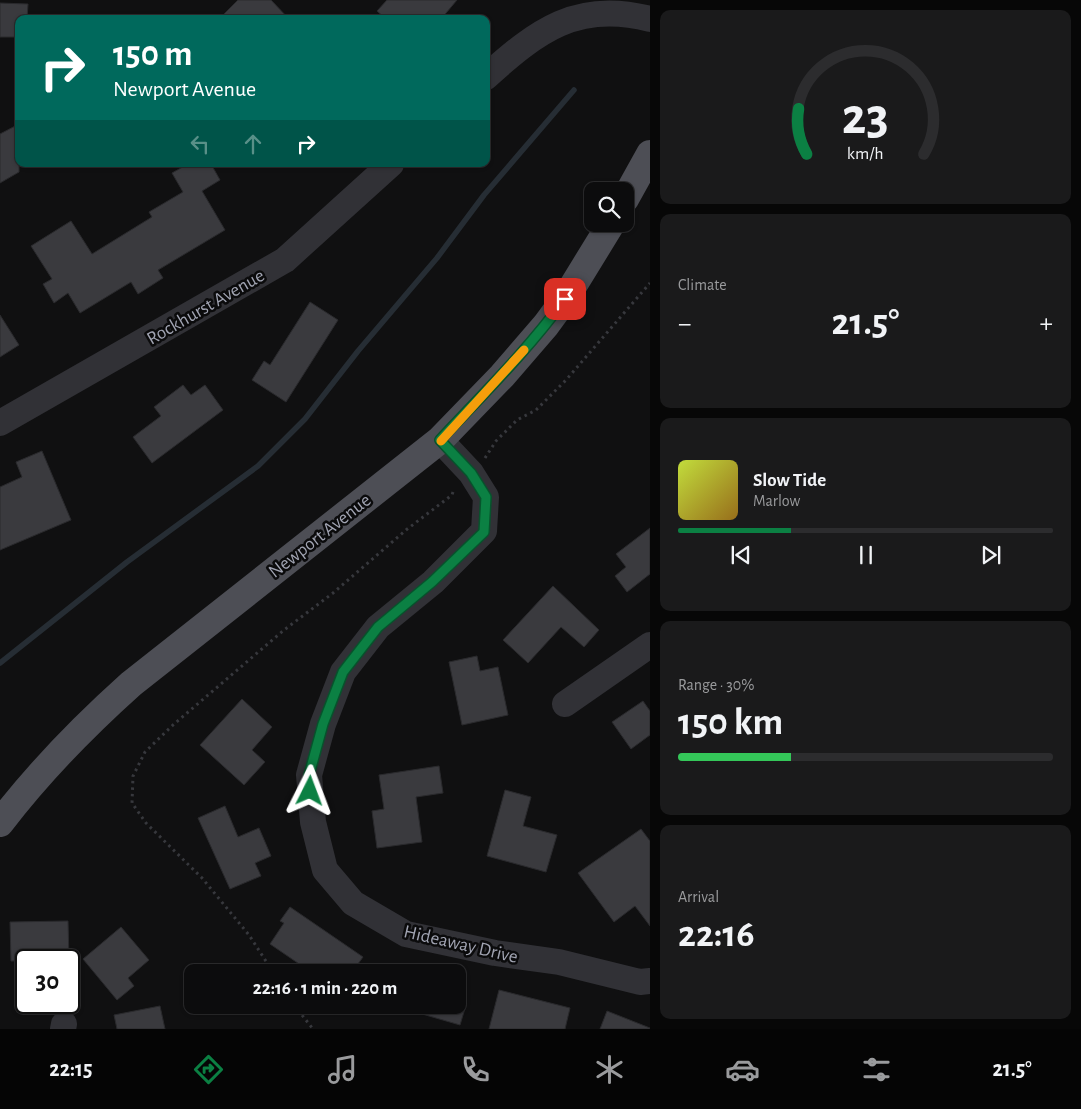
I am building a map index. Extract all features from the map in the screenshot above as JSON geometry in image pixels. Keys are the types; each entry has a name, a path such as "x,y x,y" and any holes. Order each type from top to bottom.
{"main road":[{"path":"634,183 650,154"},
{"name":"Newport Avenue","path":"0,823 54,758 89,722 131,684 440,440 502,376 546,325 565,299 606,232"}],"street":[{"path":"490,73 564,9 619,12 650,19"},
{"name":"Rockhurst Avenue","path":"0,423 285,260 388,167"},
{"name":"Hideaway Drive","path":"440,440 471,473 486,497 484,532 432,582 378,627 343,672 323,724 309,775 313,822 326,870 353,903 406,934 495,953 559,962 640,982 650,980"},
{"path":"565,704 650,645"}],"path":[{"path":"268,964 249,935 202,878 142,816 132,803 133,776 146,752 174,725 284,630 333,594 406,530 452,495 456,487 486,458 496,440 517,420 536,410 566,380 650,284"},
{"path":"301,1014 313,1029"}],"building":[{"path":"238,0 271,0 285,15 223,15"},
{"path":"387,0 457,0 444,15 382,15 377,11"},
{"path":"0,3 28,4 27,15 15,15 15,37 0,37"},
{"path":"15,126 15,167 19,167 19,172 0,183 0,134"},
{"path":"183,167 213,167 220,180 202,191 225,230 158,270 163,278 138,294 131,282 80,313 68,293 54,303 43,284 52,279 31,246 71,221 92,254 152,217 149,212 183,192 172,173"},
{"path":"310,302 338,320 286,402 252,380 264,361 270,365"},
{"path":"0,315 19,345 0,357"},
{"path":"183,385 191,395 205,385 223,410 152,463 133,437 161,416 154,407"},
{"path":"42,451 71,520 0,550 0,487 22,477 16,462"},
{"path":"650,528 650,574 627,592 615,576 626,567 616,554"},
{"path":"553,586 599,630 584,647 561,627 528,663 503,640"},
{"path":"477,656 480,671 498,667 508,715 462,725 449,662"},
{"path":"242,699 272,727 252,750 265,762 244,785 200,745"},
{"path":"643,701 650,711 650,735 631,749 612,722"},
{"path":"439,766 443,793 416,797 422,842 377,848 372,811 384,809 379,775"},
{"path":"505,790 531,797 523,826 557,835 546,872 487,856"},
{"path":"225,806 238,837 259,828 271,856 255,863 261,876 230,889 198,818"},
{"path":"641,829 650,841 650,926 635,906 614,922 578,873"},
{"path":"290,907 363,957 358,964 299,964 270,944 284,923 280,921"},
{"path":"68,921 69,949 15,949 15,961 11,961 10,922"},
{"path":"121,927 149,960 128,978 134,986 117,1000 83,959"},
{"path":"499,990 570,1008 565,1029 489,1029"},
{"path":"160,1006 165,1029 117,1029 114,1015"},
{"path":"607,1011 650,1028 650,1029 600,1029"},
{"path":"422,1014 463,1014 460,1025"}],"waterway":[{"path":"0,663 127,562 258,466 305,419 358,351 437,258 484,195 574,90"}],"slow traffic":[{"path":"441,441 524,350"}],"route":[{"path":"310,791 309,775 323,724 343,672 378,627 432,582 484,532 486,497 471,473 440,440 502,376 546,325 565,299"}]}
